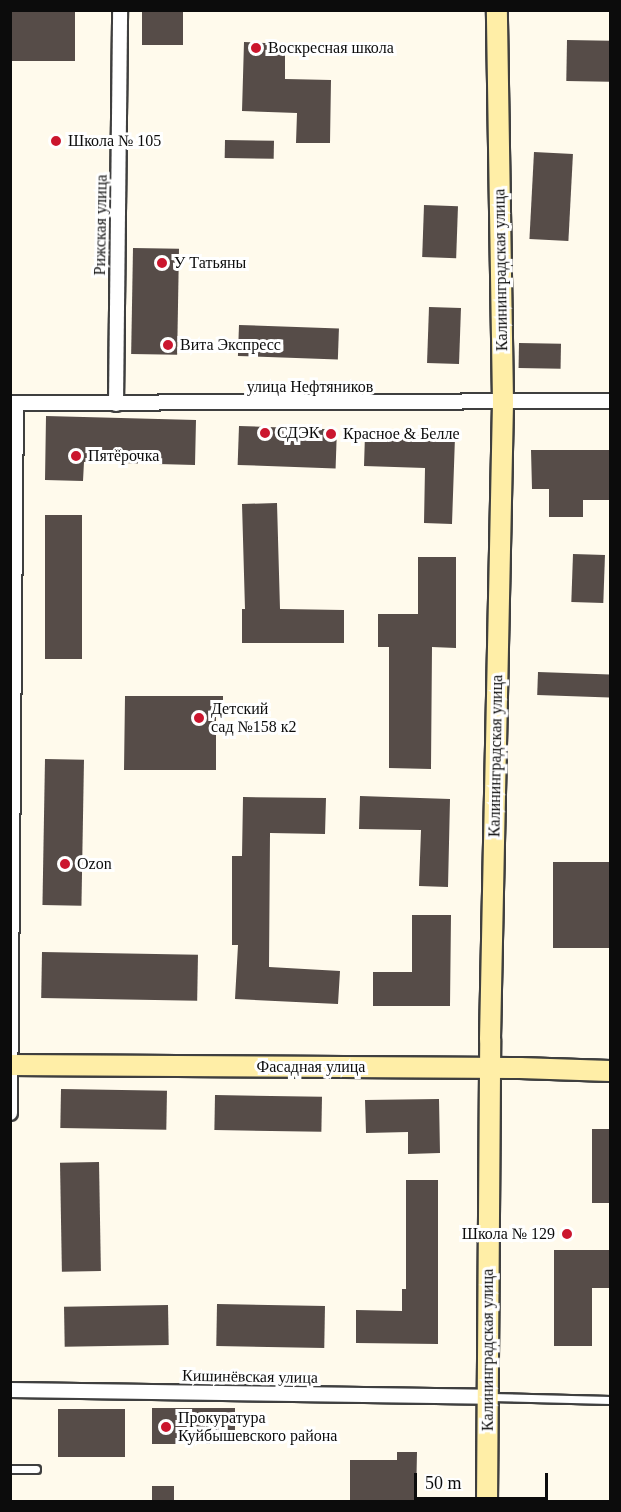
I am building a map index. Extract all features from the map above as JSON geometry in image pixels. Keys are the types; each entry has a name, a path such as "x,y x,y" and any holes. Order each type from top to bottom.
{"street":[{"name":"Рижская улица","path":"116,404 120,10"},
{"name":"Калининградская улица","path":"487,1502 490,1068 503,402 497,10"},
{"name":"улица Нефтяников","path":"13,403 610,401"},
{"path":"10,1113 13,403"},
{"name":"Фасадная улица","path":"11,1065 610,1071"},
{"name":"Кишинёвская улица","path":"10,1390 488,1397"}],"lane":[{"path":"488,1397 610,1400"},
{"path":"10,1469 36,1469"}],"building":[{"path":"10,10 75,10 75,61 10,61"},
{"path":"142,10 183,10 183,45 142,45"},
{"path":"567,40 610,41 609,82 566,81"},
{"path":"244,42 285,44 285,79 331,80 330,143 296,143 297,113 242,111"},
{"path":"225,140 274,141 274,159 225,158"},
{"path":"534,152 573,154 568,241 529,239"},
{"path":"424,205 458,206 456,258 422,257"},
{"path":"133,248 179,249 177,355 131,354"},
{"path":"429,307 461,308 459,364 427,363"},
{"path":"239,325 339,328 338,359 238,356"},
{"path":"519,343 561,344 561,369 519,368"},
{"path":"46,416 196,420 195,465 84,462 83,481 45,480"},
{"path":"239,426 337,429 336,468 238,465"},
{"path":"365,434 455,437 452,524 424,523 425,468 364,466"},
{"path":"531,450 610,450 610,500 583,500 583,517 549,517 549,489 532,489"},
{"path":"277,503 280,609 344,610 344,643 242,643 242,609 245,609 242,504"},
{"path":"45,515 82,515 82,659 45,659"},
{"path":"573,554 605,555 603,603 571,602"},
{"path":"418,557 456,557 456,648 432,647 431,769 389,768 389,647 378,647 378,614 418,614"},
{"path":"538,672 610,675 609,697 537,695"},
{"path":"125,696 223,696 223,710 216,710 216,770 124,770"},
{"path":"45,759 84,760 81,906 42,905"},
{"path":"360,796 450,799 448,887 419,886 421,830 359,829"},
{"path":"243,797 326,798 325,834 270,833 269,967 340,971 338,1004 235,999 238,945 232,945 232,856 242,856"},
{"path":"553,862 610,862 610,948 553,948"},
{"path":"412,915 451,915 450,1006 373,1006 373,972 412,972"},
{"path":"42,952 198,955 197,1001 41,998"},
{"path":"61,1089 167,1091 166,1130 60,1128"},
{"path":"215,1095 322,1097 321,1132 214,1130"},
{"path":"439,1099 440,1153 408,1154 408,1132 366,1133 365,1100"},
{"path":"592,1129 610,1129 610,1203 592,1203"},
{"path":"99,1162 101,1271 62,1272 60,1163"},
{"path":"406,1180 438,1180 438,1344 356,1343 356,1310 402,1311 402,1289 406,1289"},
{"path":"554,1250 610,1250 610,1288 592,1288 592,1346 554,1346"},
{"path":"217,1304 325,1306 324,1348 216,1346"},
{"path":"168,1305 169,1345 65,1347 64,1307"},
{"path":"152,1408 235,1408 235,1444 152,1444"},
{"path":"58,1409 125,1409 125,1457 58,1457"},
{"path":"397,1452 417,1452 416,1502 350,1502 350,1460 397,1460"},
{"path":"152,1486 174,1486 174,1502 152,1502"}],"place":[{"name":"Воскресная школа","path":"256,48"},
{"name":"Школа № 105","path":"56,141"},
{"name":"У Татьяны","path":"162,263"},
{"name":"Вита Экспресс","path":"168,345"},
{"name":"СДЭК","path":"265,433"},
{"name":"Красное & Белле","path":"331,434"},
{"name":"Пятёрочка","path":"76,456"},
{"name":"Детский сад №158 к2","path":"199,718"},
{"name":"Ozon","path":"65,864"},
{"name":"Школа № 129","path":"567,1234"},
{"name":"Прокуратура Куйбышевского района","path":"166,1427"}]}
